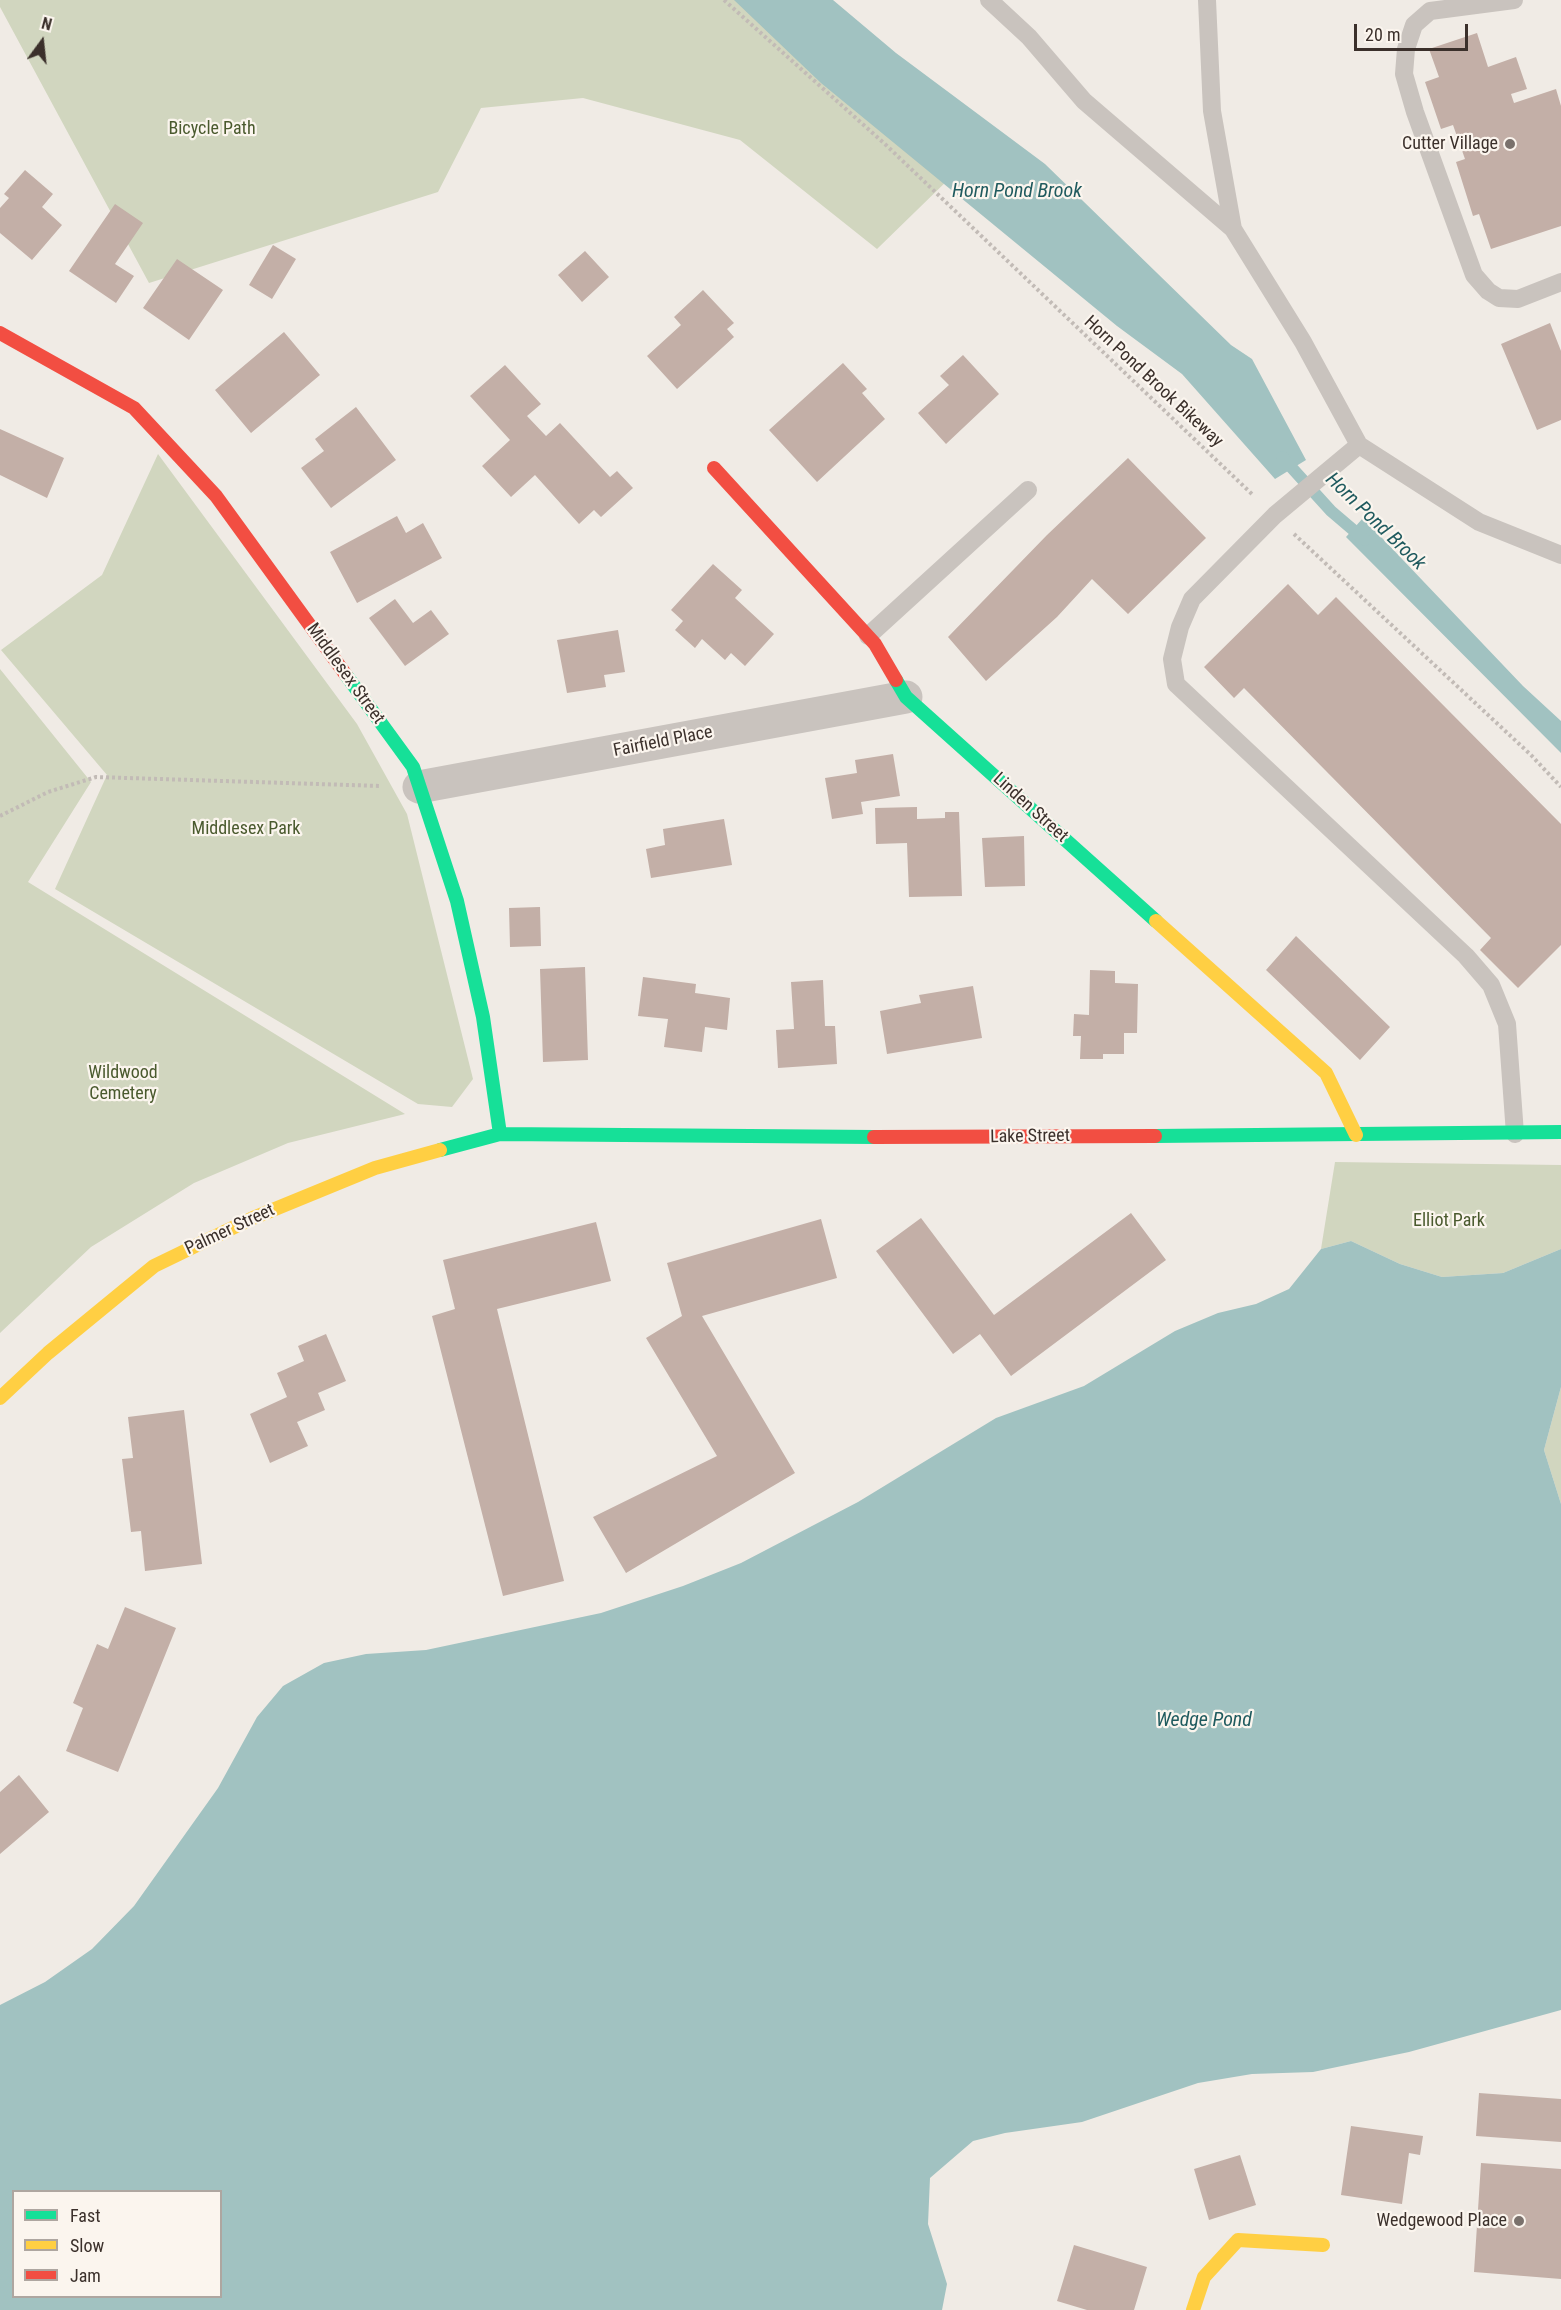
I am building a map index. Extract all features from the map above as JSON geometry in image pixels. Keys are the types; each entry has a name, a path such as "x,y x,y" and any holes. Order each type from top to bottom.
{"street":[{"name":"Middlesex Street","path":"0,333 134,408 216,496 413,767 459,912 483,1017 500,1134"},
{"name":"Linden Street","path":"714,468 868,636 906,697 1326,1073 1356,1135"},
{"name":"Fairfield Place","path":"419,787 906,697"},
{"name":"Lake Street","path":"500,1134 928,1138 1561,1132"},
{"name":"Palmer Street","path":"0,1398 48,1353 154,1266 253,1218 375,1168 500,1134"},
{"path":"1193,2310 1204,2277 1238,2240 1323,2245"}],"lane":[{"path":"989,0 1029,37 1084,101 1233,229 1303,342 1359,445 1479,522 1561,555"},
{"path":"1207,0 1212,111 1233,229"},
{"path":"1514,0 1430,11 1414,25 1406,49 1404,74 1415,112 1474,275 1488,291 1499,298 1518,298 1561,282"},
{"path":"1359,445 1325,471 1282,510 1192,598 1180,627 1172,659 1176,684 1466,956 1491,985 1507,1024 1515,1134"},
{"path":"868,636 1028,490"}],"path":[{"name":"Horn Pond Brook Bikeway","path":"724,0 887,146 1282,510 1561,787"},
{"path":"0,816 48,792 96,777 419,787"}],"green space":[{"name":"Bicycle Path","path":"0,0 816,0 992,137 877,249 740,140 583,98 481,108 438,192 149,283 0,7"},
{"name":"Middlesex Park","path":"158,454 357,724 407,814 473,1079 452,1107 418,1104 55,889 107,775 1,650 102,575"},
{"name":"Wildwood Cemetery","path":"0,669 91,782 28,882 405,1114 288,1143 194,1183 91,1247 0,1333"},
{"name":"Elliot Park","path":"1335,1162 1561,1165 1561,1249 1503,1273 1442,1277 1400,1264 1351,1241 1321,1249"},
{"path":"1561,1387 1561,1504 1544,1450"}],"water":[{"name":"Horn Pond Brook","path":"734,0 833,0 896,53 1045,164 1231,345 1252,359 1306,460 1275,479 1182,374 1117,326 821,83"},
{"name":"Horn Pond Brook","path":"1363,518 1523,686 1561,721 1561,753 1346,537"},
{"name":"Wedge Pond","path":"1351,1241 1400,1264 1442,1277 1503,1273 1561,1249 1561,1387 1544,1450 1561,1504 1561,2010 1409,2052 1313,2072 1252,2074 1198,2083 1082,2122 1005,2133 973,2141 930,2178 928,2224 947,2284 942,2310 0,2310 0,2005 45,1982 92,1949 134,1906 218,1788 257,1717 283,1686 324,1663 366,1654 426,1650 601,1613 683,1586 741,1563 858,1502 996,1418 1084,1386 1175,1331 1218,1313 1256,1304 1289,1289 1321,1249"}],"building":[{"name":"Cutter Village","path":"1477,33 1488,67 1516,57 1527,89 1511,94 1514,103 1556,89 1561,106 1561,226 1491,249 1479,214 1473,216 1456,162 1465,159 1453,125 1441,129 1425,82 1439,77 1429,49"},
{"path":"25,170 53,194 42,207 62,225 32,260 0,233 0,208 9,198 4,194"},
{"path":"115,204 143,223 115,264 134,276 116,303 69,271"},
{"path":"273,245 296,259 272,299 249,285"},
{"path":"585,251 609,277 582,302 558,275"},
{"path":"177,259 223,290 189,340 143,308"},
{"path":"703,290 734,323 727,329 734,337 677,389 647,356 681,325 674,317"},
{"path":"1550,323 1561,351 1561,420 1537,430 1501,344"},
{"path":"284,332 320,375 251,433 215,390"},
{"path":"963,355 999,394 946,444 918,413 949,385 940,376"},
{"path":"843,363 867,389 862,393 885,419 817,482 769,430"},
{"path":"505,365 541,404 527,416 546,436 560,423 610,477 617,471 633,488 601,517 594,510 579,524 535,475 511,497 482,466 510,440 470,396"},
{"path":"356,407 396,460 331,508 301,468 324,451 315,439"},
{"path":"0,429 64,458 47,498 0,475"},
{"path":"1128,458 1206,538 1128,614 1092,579 1057,617 986,681 948,637 1047,535"},
{"path":"397,516 406,533 423,523 442,558 357,603 330,552"},
{"path":"713,564 742,590 735,598 774,634 745,666 731,653 725,660 702,639 695,648 675,630 683,621 671,610"},
{"path":"1288,584 1318,615 1336,597 1561,824 1561,945 1518,988 1480,950 1491,938 1244,688 1234,698 1204,667"},
{"path":"395,599 413,623 431,610 449,634 405,666 369,618"},
{"path":"618,630 625,672 604,675 606,687 567,693 557,640"},
{"path":"893,754 900,796 861,802 863,814 832,819 825,778 857,773 855,760"},
{"path":"917,807 917,819 945,818 945,812 959,812 962,896 909,897 907,843 876,844 875,808"},
{"path":"724,819 732,865 651,878 646,849 665,845 663,829"},
{"path":"1024,836 1025,886 985,887 982,838"},
{"path":"540,907 541,946 510,947 509,908"},
{"path":"1296,936 1390,1027 1360,1060 1266,970"},
{"path":"585,967 588,1060 543,1062 540,969"},
{"path":"1090,970 1115,971 1115,983 1138,984 1137,1033 1124,1033 1124,1054 1103,1054 1103,1059 1080,1059 1081,1036 1073,1036 1074,1014 1089,1015"},
{"path":"643,977 696,984 695,993 730,998 727,1030 705,1027 702,1052 664,1047 668,1019 638,1016"},
{"path":"823,980 825,1026 835,1026 837,1064 778,1068 776,1030 794,1029 791,982"},
{"path":"973,986 982,1038 887,1054 880,1011 921,1003 919,995"},
{"path":"1131,1213 1166,1260 1011,1376 980,1334 953,1354 876,1251 921,1218 994,1315"},
{"path":"821,1219 837,1278 702,1316 795,1473 626,1573 593,1517 717,1456 646,1338 682,1316 667,1263"},
{"path":"596,1222 611,1281 497,1309 564,1581 503,1596 432,1316 455,1309 443,1260"},
{"path":"326,1334 346,1381 318,1393 325,1410 297,1422 308,1446 270,1463 250,1414 287,1397 277,1373 304,1361 298,1346"},
{"path":"184,1410 202,1564 145,1571 141,1531 131,1532 122,1459 133,1458 128,1417"},
{"path":"125,1607 176,1628 118,1772 66,1751 83,1708 73,1703 97,1644 108,1649"},
{"path":"19,1775 49,1812 0,1854 0,1792"},
{"path":"1479,2093 1561,2099 1561,2142 1476,2136"},
{"path":"1351,2126 1423,2136 1420,2155 1409,2153 1402,2204 1341,2195"},
{"path":"1240,2155 1256,2205 1209,2220 1194,2169"},
{"name":"Wedgewood Place","path":"1481,2163 1561,2169 1561,2279 1474,2272"},
{"path":"1074,2245 1147,2267 1134,2310 1087,2310 1057,2301"}],"waterway":[{"name":"Horn Pond Brook","path":"1282,457 1331,511 1365,540"}],"traffic: fast":[{"path":"346,675 413,767 457,901 483,1017 500,1134"},
{"path":"896,680 906,697 1156,921"},
{"path":"1155,1136 1561,1132"},
{"path":"440,1150 500,1134 874,1137"}],"traffic: slow":[{"path":"1156,921 1326,1073 1356,1135"},
{"path":"0,1398 48,1353 154,1266 253,1218 375,1168 440,1150"},
{"path":"1193,2310 1204,2277 1238,2240 1323,2245"}],"traffic: jam":[{"path":"0,333 134,408 216,496 346,675"},
{"path":"714,468 875,644 896,680"},
{"path":"874,1137 1155,1136"}],"place":[{"name":"Cutter Village","path":"1510,144"},
{"name":"Wedgewood Place","path":"1519,2221"}]}
